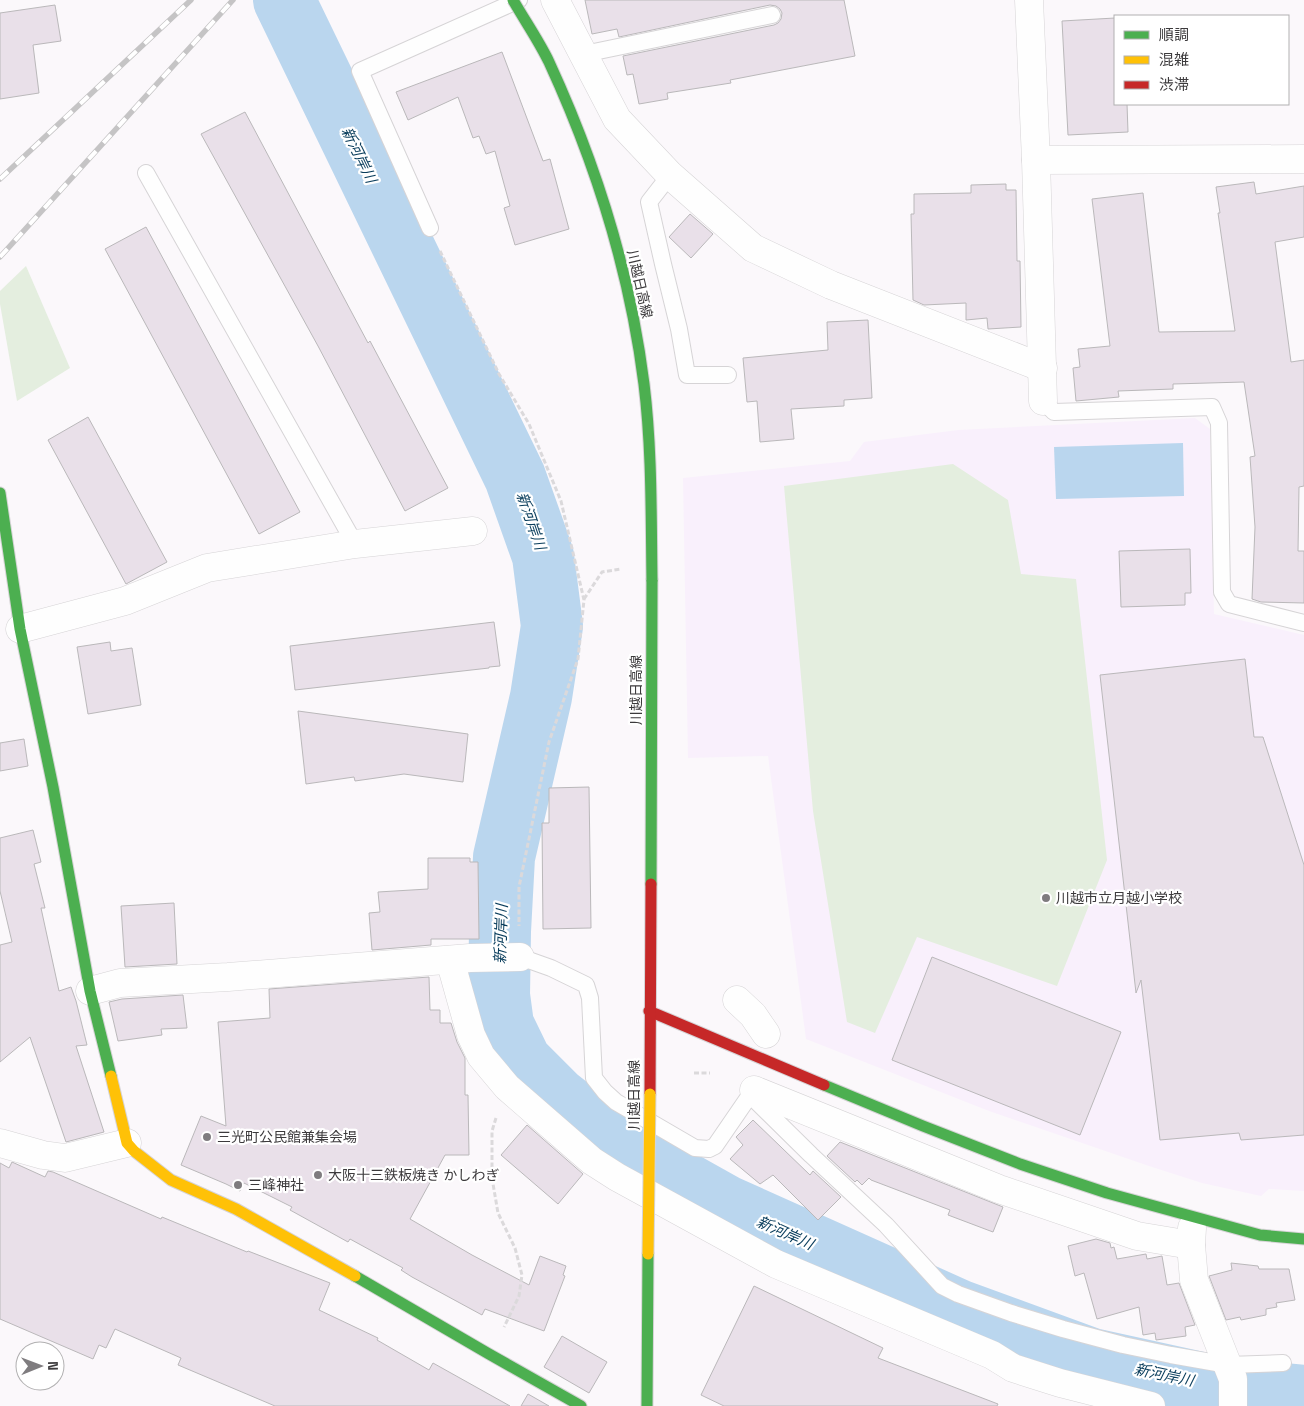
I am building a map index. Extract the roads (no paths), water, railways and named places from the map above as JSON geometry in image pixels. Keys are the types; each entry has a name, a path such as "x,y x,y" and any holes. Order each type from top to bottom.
{"street":[{"name":"川越日高線","path":"513,0 548,61 585,149 610,223 630,303 644,384 650,454 652,580 647,1406"},
{"path":"555,0 617,119 670,175 753,248 831,285 1043,368"},
{"path":"1030,0 1043,401"},
{"path":"1036,160 1304,159"},
{"path":"0,493 20,629 53,787 90,991 127,1143 134,1151 172,1180 236,1209 385,1292 581,1406"},
{"path":"20,629 125,601 207,568 355,544 473,531"},
{"path":"90,991 120,983 228,978 460,959 520,957"},
{"path":"460,959 471,1035 481,1056 507,1087 592,1161 617,1177 776,1264 992,1355 1013,1368 1060,1383 1151,1406"},
{"path":"737,1000 753,1015 766,1034"},
{"path":"649,1011 1011,1161 1107,1193 1192,1217 1260,1235 1304,1239"},
{"path":"753,1090 999,1189 1137,1236 1191,1245"},
{"path":"0,1143 43,1155 65,1158 127,1143"},
{"path":"1192,1217 1191,1245 1194,1280 1230,1372 1233,1406"}],"lane":[{"path":"430,228 360,71 519,0"},
{"path":"584,54 772,15"},
{"path":"146,173 355,544"},
{"path":"670,175 649,202 679,329 687,375 728,375"},
{"path":"1043,401 1054,412 1212,407 1219,423 1222,592 1229,604 1304,622"},
{"path":"520,957 551,968 586,985 590,998 594,1078 616,1102 695,1148 710,1149 715,1146 753,1090 811,1155 886,1225 942,1286 1010,1314 1230,1372 1283,1363"}],"water":[{"path":"1183,443 1184,496 1056,499 1054,447"}],"waterway":[{"name":"新河岸川","path":"284,0 515,477 543,556 552,626 541,697 504,857 500,931 499,995 503,1025 521,1062 556,1097 617,1145 726,1206 958,1310 1092,1359 1224,1388 1304,1396"}],"railway":[{"path":"0,179 191,0"},
{"path":"0,257 233,0"}],"place":[{"name":"川越市立月越小学校","path":"1046,898"},
{"name":"三光町公民館兼集会場","path":"207,1137"},
{"name":"大阪十三鉄板焼き かしわぎ","path":"318,1175"},
{"name":"三峰神社","path":"238,1185"}]}
